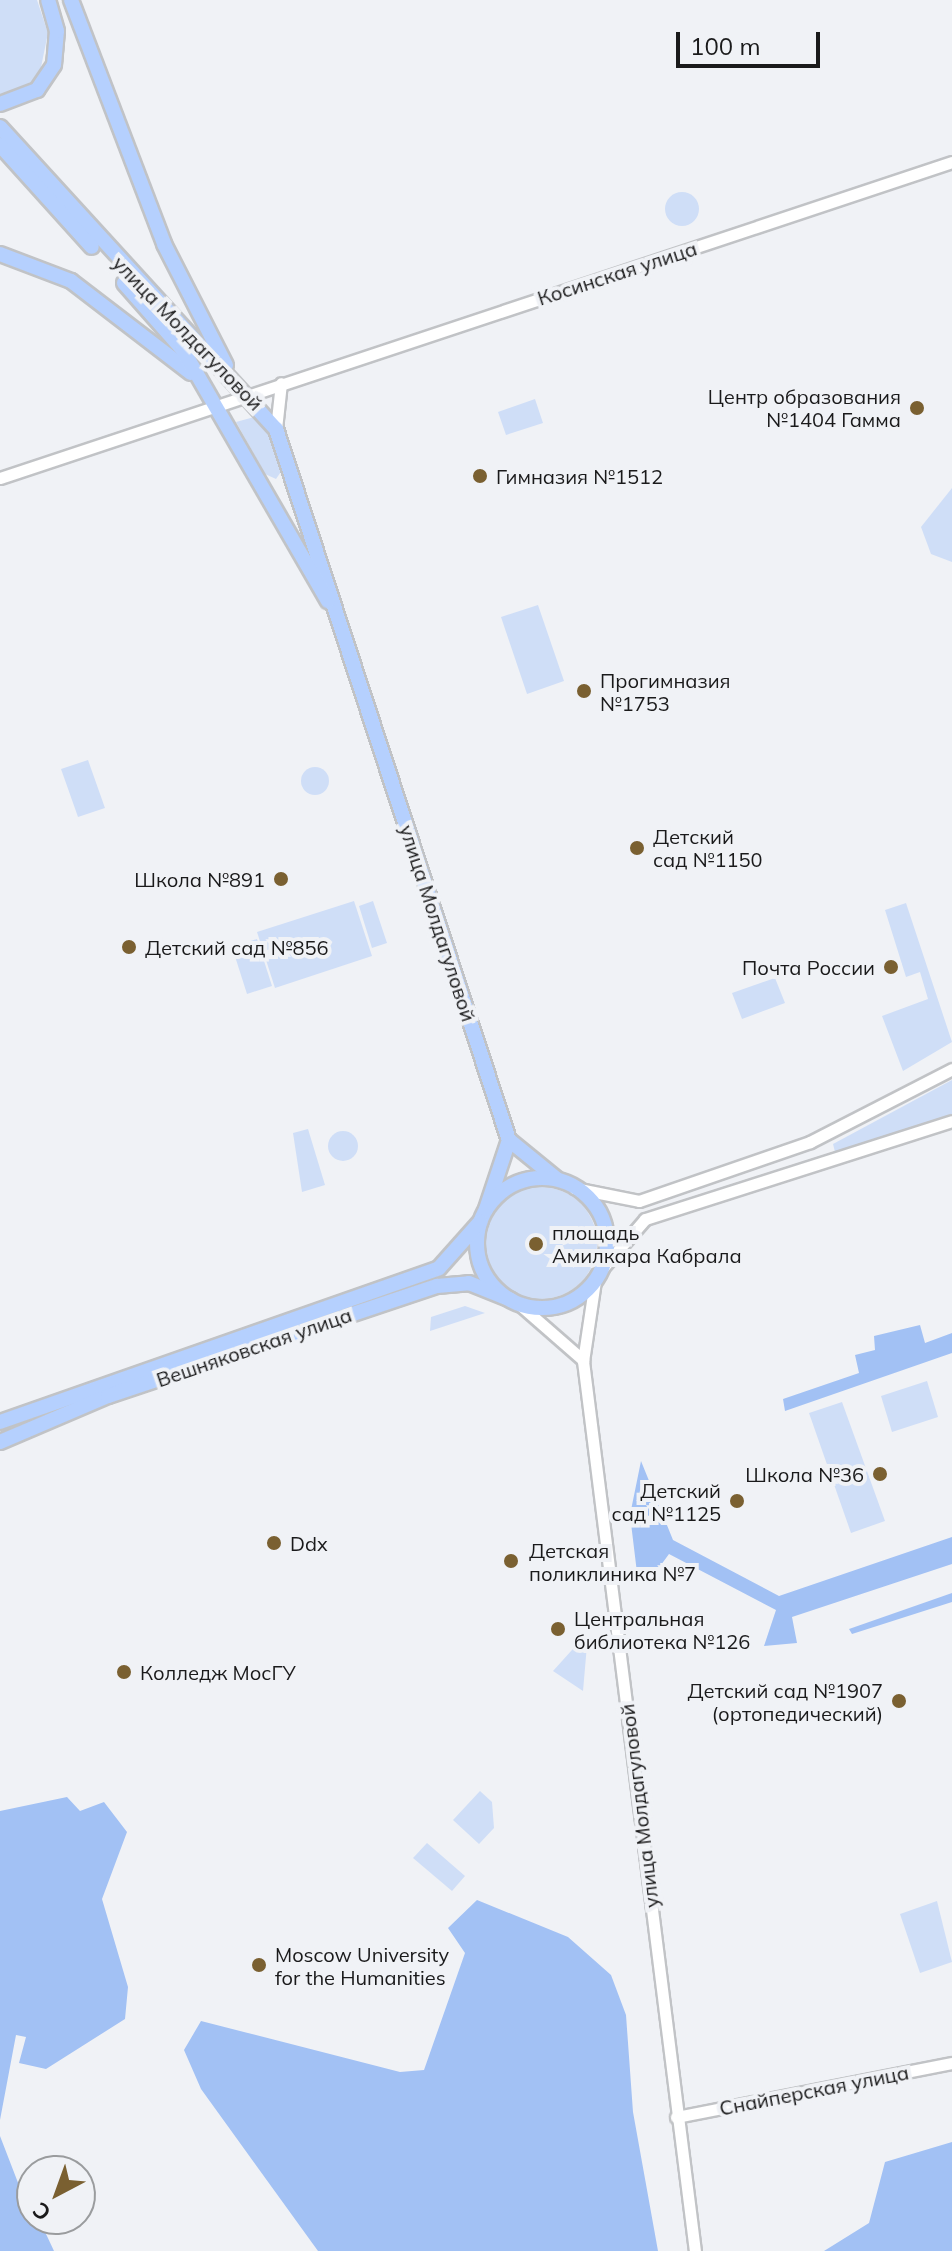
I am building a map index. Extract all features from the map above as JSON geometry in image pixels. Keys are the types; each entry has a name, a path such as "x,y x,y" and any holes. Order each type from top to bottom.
{"main road":[{"path":"0,104 37,90 54,65 57,31 48,0"},
{"path":"71,0 164,244 232,376"},
{"name":"улица Молдагуловой","path":"0,127 122,267 249,392 276,429 317,539 336,615 509,1140"},
{"name":"улица Молдагуловой","path":"0,145 163,324 206,386 336,615"},
{"path":"0,254 71,281 206,386"},
{"path":"509,1140 567,1184 601,1217 598,1276 565,1304 516,1302 479,1259 483,1215 509,1140"},
{"path":"483,1215 516,1184 567,1184"},
{"name":"Вешняковская улица","path":"0,1422 145,1366 439,1268 483,1215"},
{"name":"Вешняковская улица","path":"0,1442 150,1382 446,1283 469,1283 516,1302"}],"street":[{"name":"Косинская улица","path":"0,478 249,392 952,162"},
{"path":"276,429 281,383"},
{"path":"298,546 310,548 317,539"},
{"path":"567,1184 639,1201 810,1142 952,1069"},
{"path":"598,1276 645,1219 952,1121"},
{"name":"улица Молдагуловой","path":"598,1276 583,1361 695,2251"},
{"path":"516,1302 583,1361"},
{"path":"145,1366 140,1377 150,1382"},
{"path":"69,1394 79,1400 74,1410"},
{"name":"Снайперская улица","path":"676,2117 952,2063"}],"shaded area":[{"path":"0,0 37,0 48,33 39,77 13,93 0,94"},
{"path":"682,192 694,197 699,209 694,221 682,226 670,221 665,209 670,197"},
{"path":"535,399 543,423 506,435 498,412"},
{"path":"261,415 285,466 276,479 265,474 236,422"},
{"path":"952,488 952,562 931,554 921,527"},
{"path":"538,605 564,681 527,694 501,617"},
{"path":"88,760 105,808 78,817 61,769"},
{"path":"315,767 325,771 329,781 325,791 315,795 305,791 301,781 305,771"},
{"path":"354,901 372,956 275,988 257,932"},
{"path":"373,901 387,943 372,948 359,906"},
{"path":"906,903 952,1042 903,1071 882,1016 928,999 920,972 906,977 885,910"},
{"path":"257,939 272,986 247,994 232,947"},
{"path":"775,978 785,1003 742,1019 732,993"},
{"path":"952,1080 952,1114 835,1152 833,1144"},
{"path":"308,1129 325,1185 302,1192 293,1133"},
{"path":"343,1131 349,1132 357,1140 357,1152 349,1160 343,1161 337,1160 329,1152 328,1146 329,1140 337,1132"},
{"path":"541,1187 563,1191 581,1203 593,1221 597,1243 593,1265 581,1283 563,1295 541,1299 519,1295 501,1283 489,1265 485,1243 489,1221 501,1203 519,1191"},
{"path":"465,1306 485,1313 430,1331 431,1317"},
{"path":"920,1325 925,1343 952,1333 952,1353 785,1411 783,1399 859,1373 855,1355 875,1350 874,1336"},
{"path":"927,1381 938,1417 892,1432 881,1396"},
{"path":"842,1402 885,1521 851,1533 809,1413"},
{"path":"641,1461 673,1540 779,1596 952,1537 952,1564 792,1617 797,1643 764,1646 776,1610 669,1554 650,1580 638,1581 630,1515"},
{"path":"952,1593 952,1602 852,1634 849,1629"},
{"path":"581,1640 587,1645 583,1691 553,1671"},
{"path":"480,1791 492,1802 494,1828 479,1844 453,1820"},
{"path":"67,1797 80,1811 104,1802 127,1832 102,1899 128,1987 125,2019 46,2069 19,2063 26,2037 16,2035 0,2120 0,1811"},
{"path":"427,1843 465,1876 452,1891 413,1858"},
{"path":"477,1900 568,1937 611,1975 626,2015 633,2112 658,2251 318,2251 201,2089 184,2050 201,2021 400,2072 424,2070 465,1953 448,1928"},
{"path":"937,1901 952,1962 920,1973 900,1914"},
{"path":"0,2136 16,2178 16,2235 46,2235 54,2251 0,2251"},
{"path":"952,2142 952,2251 824,2251 869,2223 885,2162"}],"place":[{"name":"Центр образования №1404 Гамма","path":"917,408"},
{"name":"Гимназия №1512","path":"480,476"},
{"name":"Прогимназия №1753","path":"584,691"},
{"name":"Детский сад №1150","path":"637,848"},
{"name":"Школа №891","path":"281,879"},
{"name":"Детский сад №856","path":"129,947"},
{"name":"Почта России","path":"891,967"},
{"name":"площадь Амилкара Кабрала","path":"536,1244"},
{"name":"Школа №36","path":"880,1474"},
{"name":"Детский сад №1125","path":"737,1501"},
{"name":"Ddx","path":"274,1543"},
{"name":"Детская поликлиника №7","path":"511,1561"},
{"name":"Центральная библиотека №126","path":"558,1629"},
{"name":"Колледж МосГУ","path":"124,1672"},
{"name":"Детский сад №1907 (ортопедический)","path":"899,1701"},
{"name":"Moscow University for the Humanities","path":"259,1965"}]}
